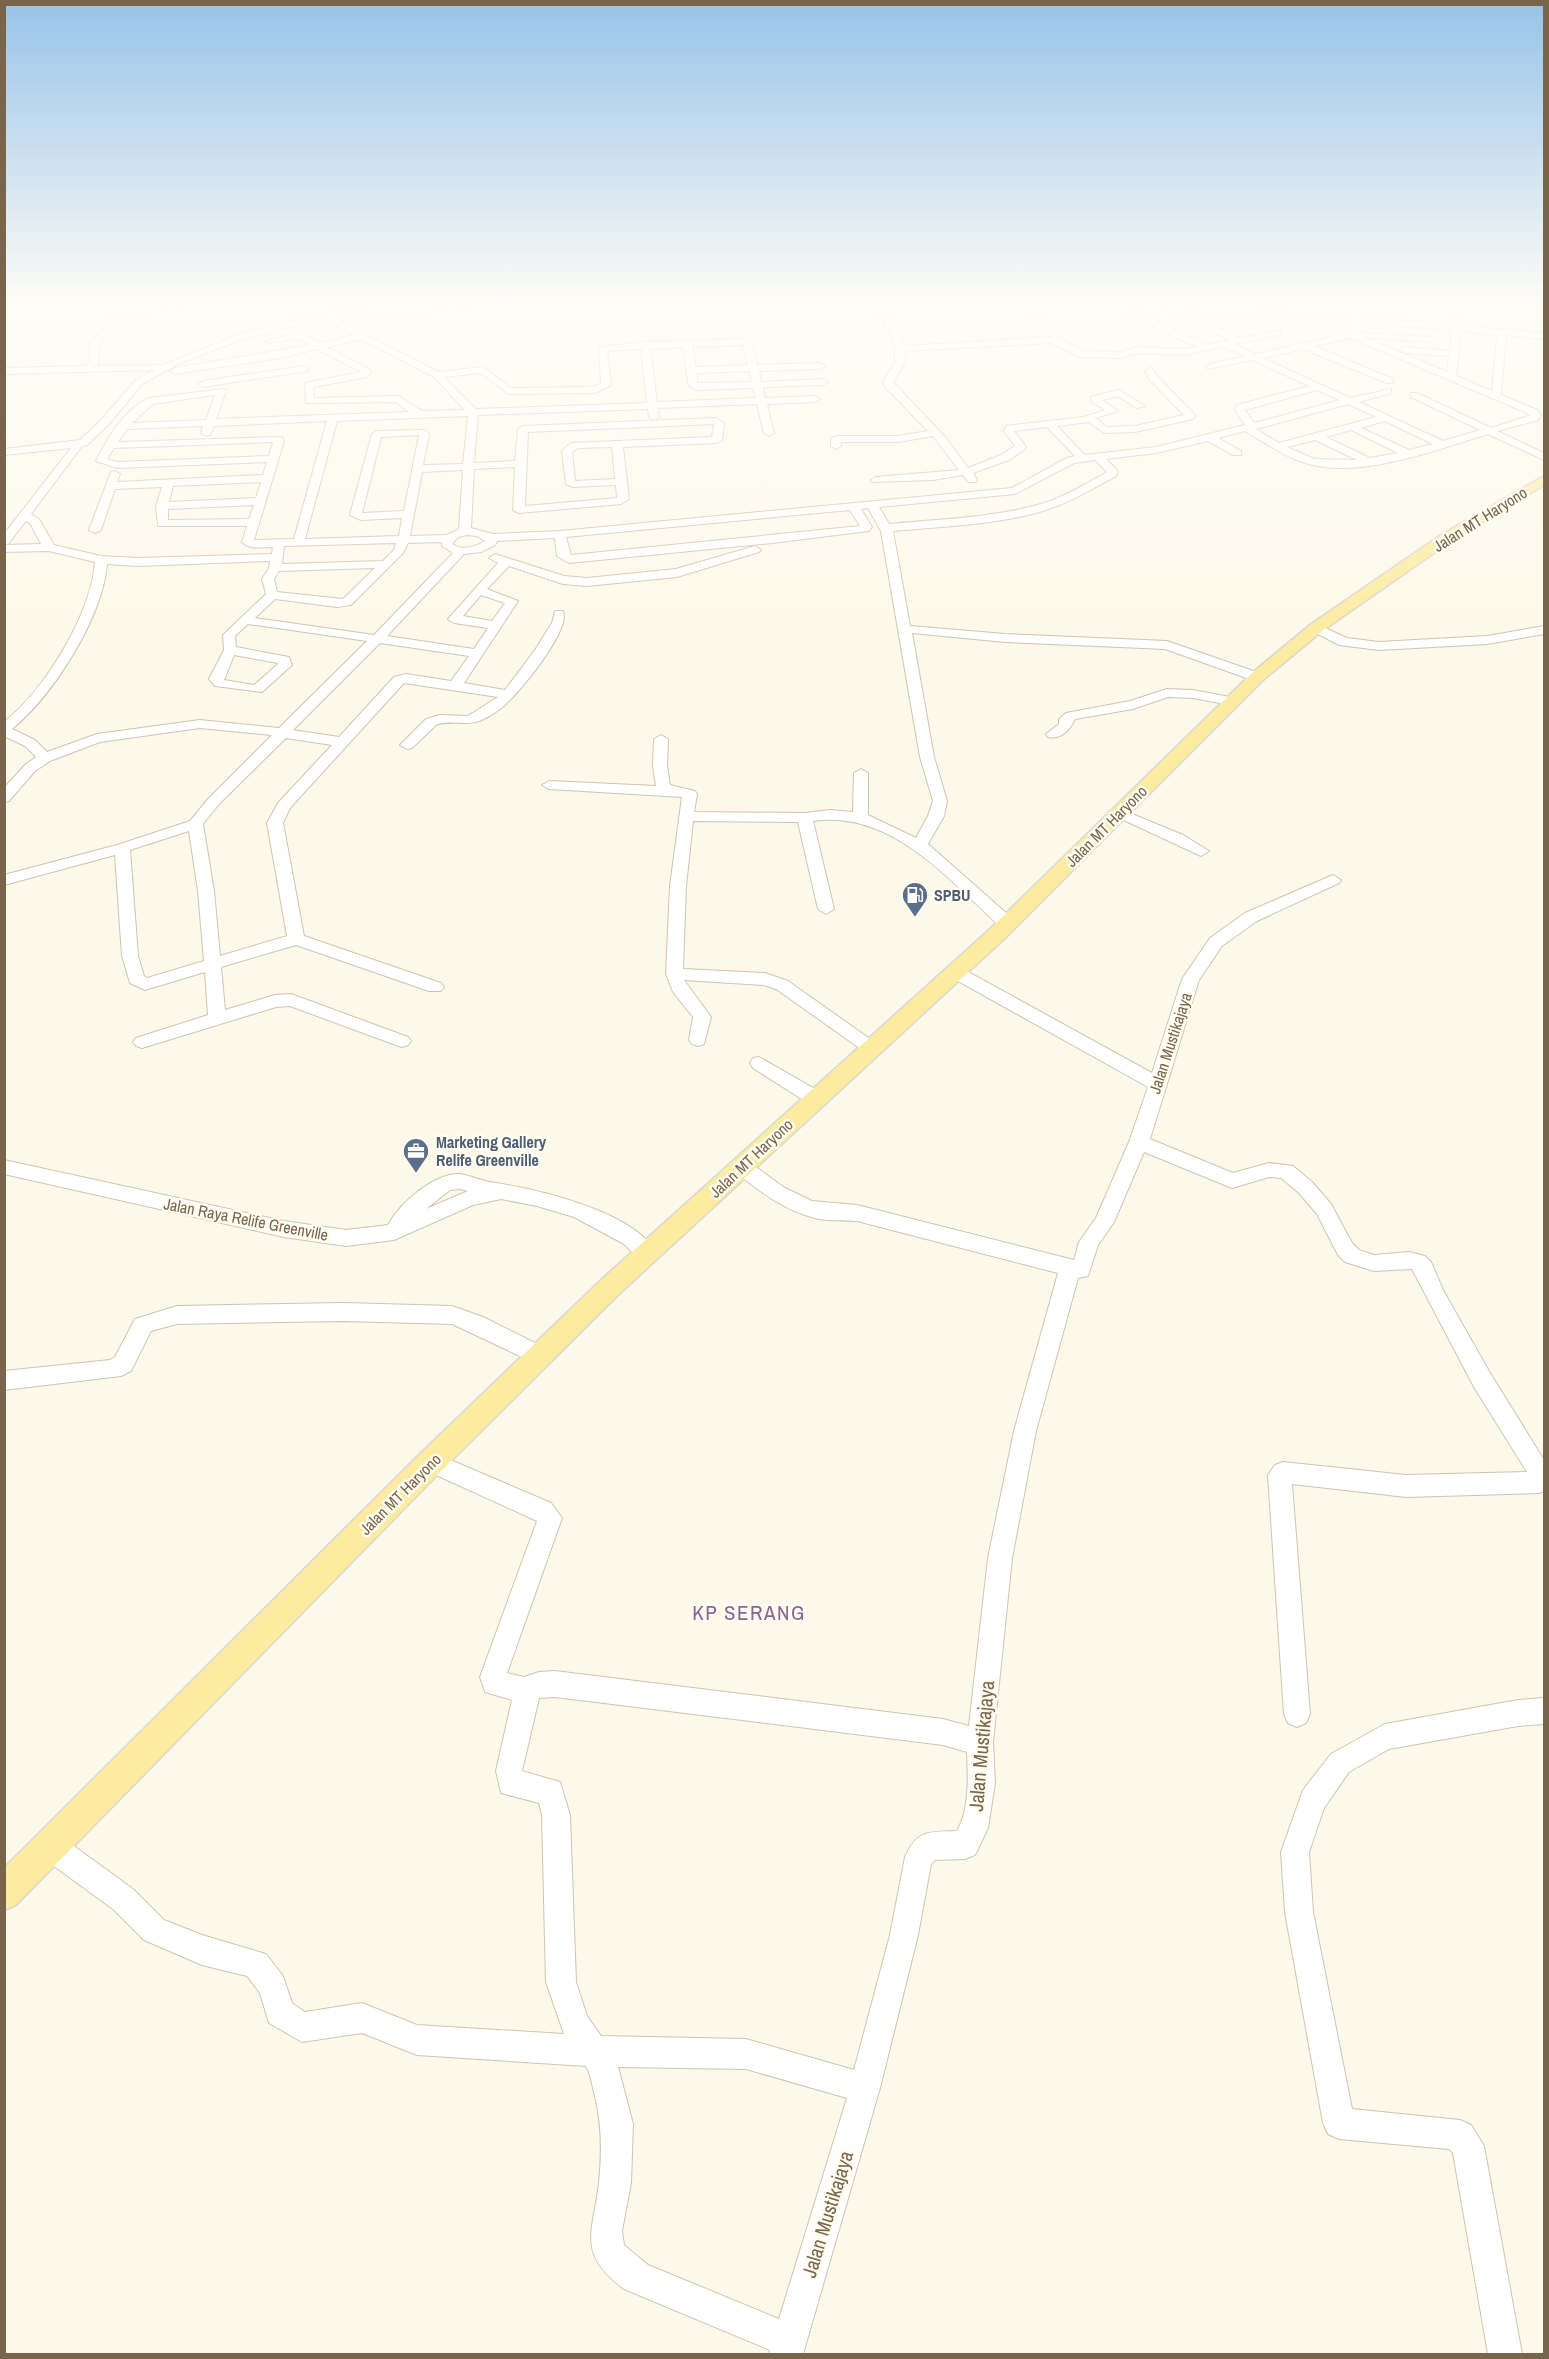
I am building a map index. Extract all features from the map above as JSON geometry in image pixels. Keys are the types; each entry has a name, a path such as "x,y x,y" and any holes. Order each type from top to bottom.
{"main road":[{"name":"Jalan MT Haryono","path":"4,1893 539,1356 609,1288 648,1255 815,1098 1008,924 1230,701 1316,628 1446,538 1545,480"}],"street":[{"path":"4,542 78,445 88,439 112,412"},
{"path":"136,412 101,461 117,465 273,459"},
{"path":"202,441 214,412"},
{"path":"124,426 471,412"},
{"path":"465,532 473,412"},
{"path":"653,412 654,423"},
{"path":"764,412 769,433"},
{"path":"915,412 935,433 982,495"},
{"path":"876,480 967,473 983,469 1021,447 1009,431 1010,428 1091,419 1090,417 1109,412"},
{"path":"1091,419 1104,430 1135,429 1189,417 1186,412"},
{"path":"1241,412 1250,428 1279,446 1310,462 1333,464 1367,461 1442,444 1502,434 1534,418 1536,415 1533,412"},
{"path":"272,595 268,579 277,556 298,544 449,538 465,532 482,532 491,538 560,534 982,495 1018,490 1069,461 1156,450 1311,412"},
{"path":"1373,412 1442,444"},
{"path":"1459,412 1545,457"},
{"path":"298,544 333,418"},
{"path":"1279,446 1386,418"},
{"path":"617,444 623,499 617,503 520,511 520,464 524,429 718,422 718,439 575,446 567,451 570,482 573,484 620,482"},
{"path":"1050,424 1082,458"},
{"path":"1352,427 1406,453"},
{"path":"230,650 284,660 285,665 257,689 220,683 216,679 230,650 229,635 244,620 272,595 290,597 361,589 399,551 404,539 409,514 423,433 375,435 356,515 361,517 409,514"},
{"path":"836,446 835,440 838,439 898,439 935,433"},
{"path":"1502,434 1545,450"},
{"path":"1316,436 1367,461"},
{"path":"1210,438 1237,453"},
{"path":"111,445 278,439 249,542 277,556"},
{"path":"4,452 78,445"},
{"path":"886,531 981,519 1043,507 1078,494 1112,474 1113,471 1097,456"},
{"path":"417,469 520,464"},
{"path":"95,530 112,486 117,465"},
{"path":"112,486 267,478"},
{"path":"168,483 162,506 162,523 167,525 253,522"},
{"path":"967,496 981,519"},
{"path":"162,506 260,501"},
{"path":"864,506 886,531 906,629 927,758 940,801 936,816 920,845"},
{"path":"560,534 563,556 569,559 865,529 864,506"},
{"path":"24,515 35,521 49,547"},
{"path":"449,538 446,544 451,549 461,551 486,547 491,543 491,538"},
{"path":"477,550 563,580 584,583 677,573 762,548 772,540"},
{"path":"4,549 49,547 101,560 138,562 277,556 385,564"},
{"path":"4,880 122,848 195,824 214,801 376,640 461,551"},
{"path":"45,758 30,743 4,730 31,703 70,651 98,586 102,570 101,560"},
{"path":"496,625 454,619 506,562"},
{"path":"455,686 512,601 479,590"},
{"path":"408,745 435,720 468,720 488,710 508,694 525,679 558,622 559,614"},
{"path":"244,620 477,653"},
{"path":"1316,628 1344,642 1379,646 1487,640 1545,630"},
{"path":"906,629 1005,638 1167,645 1257,677"},
{"path":"296,939 275,823 283,806 399,680 406,678 508,694"},
{"path":"1053,734 1066,726 1066,719 1071,716 1133,705 1157,695 1193,694 1230,701"},
{"path":"4,798 30,768 45,758 97,738 200,724 244,727 342,742"},
{"path":"662,738 661,780 668,791"},
{"path":"860,817 861,773"},
{"path":"549,785 690,794 678,886 674,974 677,988 696,1006 702,1017 698,1040"},
{"path":"1120,813 1178,838 1201,851"},
{"path":"686,816 805,818 830,814 860,817 920,845 1008,924"},
{"path":"805,818 826,909"},
{"path":"195,824 206,891 217,1018"},
{"path":"122,848 130,956 136,979 145,984 296,939 435,987"},
{"name":"Jalan Mustikajaya","path":"787,2347 866,2088 904,1935 919,1857 928,1846 965,1845 974,1828 982,1783 980,1742 1005,1535 1024,1431 1075,1269 1089,1242 1104,1222 1138,1142 1191,979 1216,942 1251,917 1333,880"},
{"path":"955,972 1156,1083"},
{"path":"674,974 765,979 782,985 871,1048"},
{"path":"142,1042 275,1001 291,999 402,1041"},
{"path":"759,1063 815,1098"},
{"path":"1138,1142 1232,1181 1269,1170 1286,1171 1305,1187 1323,1209 1345,1249 1352,1256 1374,1263 1409,1260 1418,1262 1424,1268 1434,1294 1482,1380 1542,1476 1539,1482 1406,1486 1284,1472 1280,1475 1297,1713"},
{"name":"Jalan Raya Relife Greenville","path":"4,1167 284,1230 346,1238 389,1233 469,1198 501,1191 537,1198 580,1211 631,1238 648,1255"},
{"path":"742,1167 784,1196 807,1208 821,1212 857,1213 1075,1269"},
{"path":"4,1381 113,1370 123,1364 142,1325 177,1315 344,1312 452,1315 475,1323 539,1356"},
{"path":"431,1462 543,1511 550,1518 493,1677 494,1683 502,1687 524,1690 539,1685 555,1684 943,1732 980,1742"},
{"path":"524,1690 526,1707 509,1771 511,1783 550,1792 553,1801 556,1815 561,1982 574,2024 602,2063 617,2124 615,2183 606,2231 609,2252 621,2266 636,2277 718,2313 787,2347"},
{"path":"1505,2355 1468,2146 1460,2136 1449,2133 1339,2123 1299,1912 1294,1852 1313,1800 1340,1763 1385,1737 1518,1713 1545,1711"},
{"path":"50,1846 123,1899 154,1930 202,1950 256,1964 273,1986 280,2012 302,2027 362,2018 417,2040 593,2051 746,2054 866,2088"}],"place":[{"name":"SPBU","path":"915,918"},
{"name":"Marketing Gallery Relife Greenville","path":"416,1174"}],"district":[{"name":"KP SERANG","path":"749,1612"}]}
